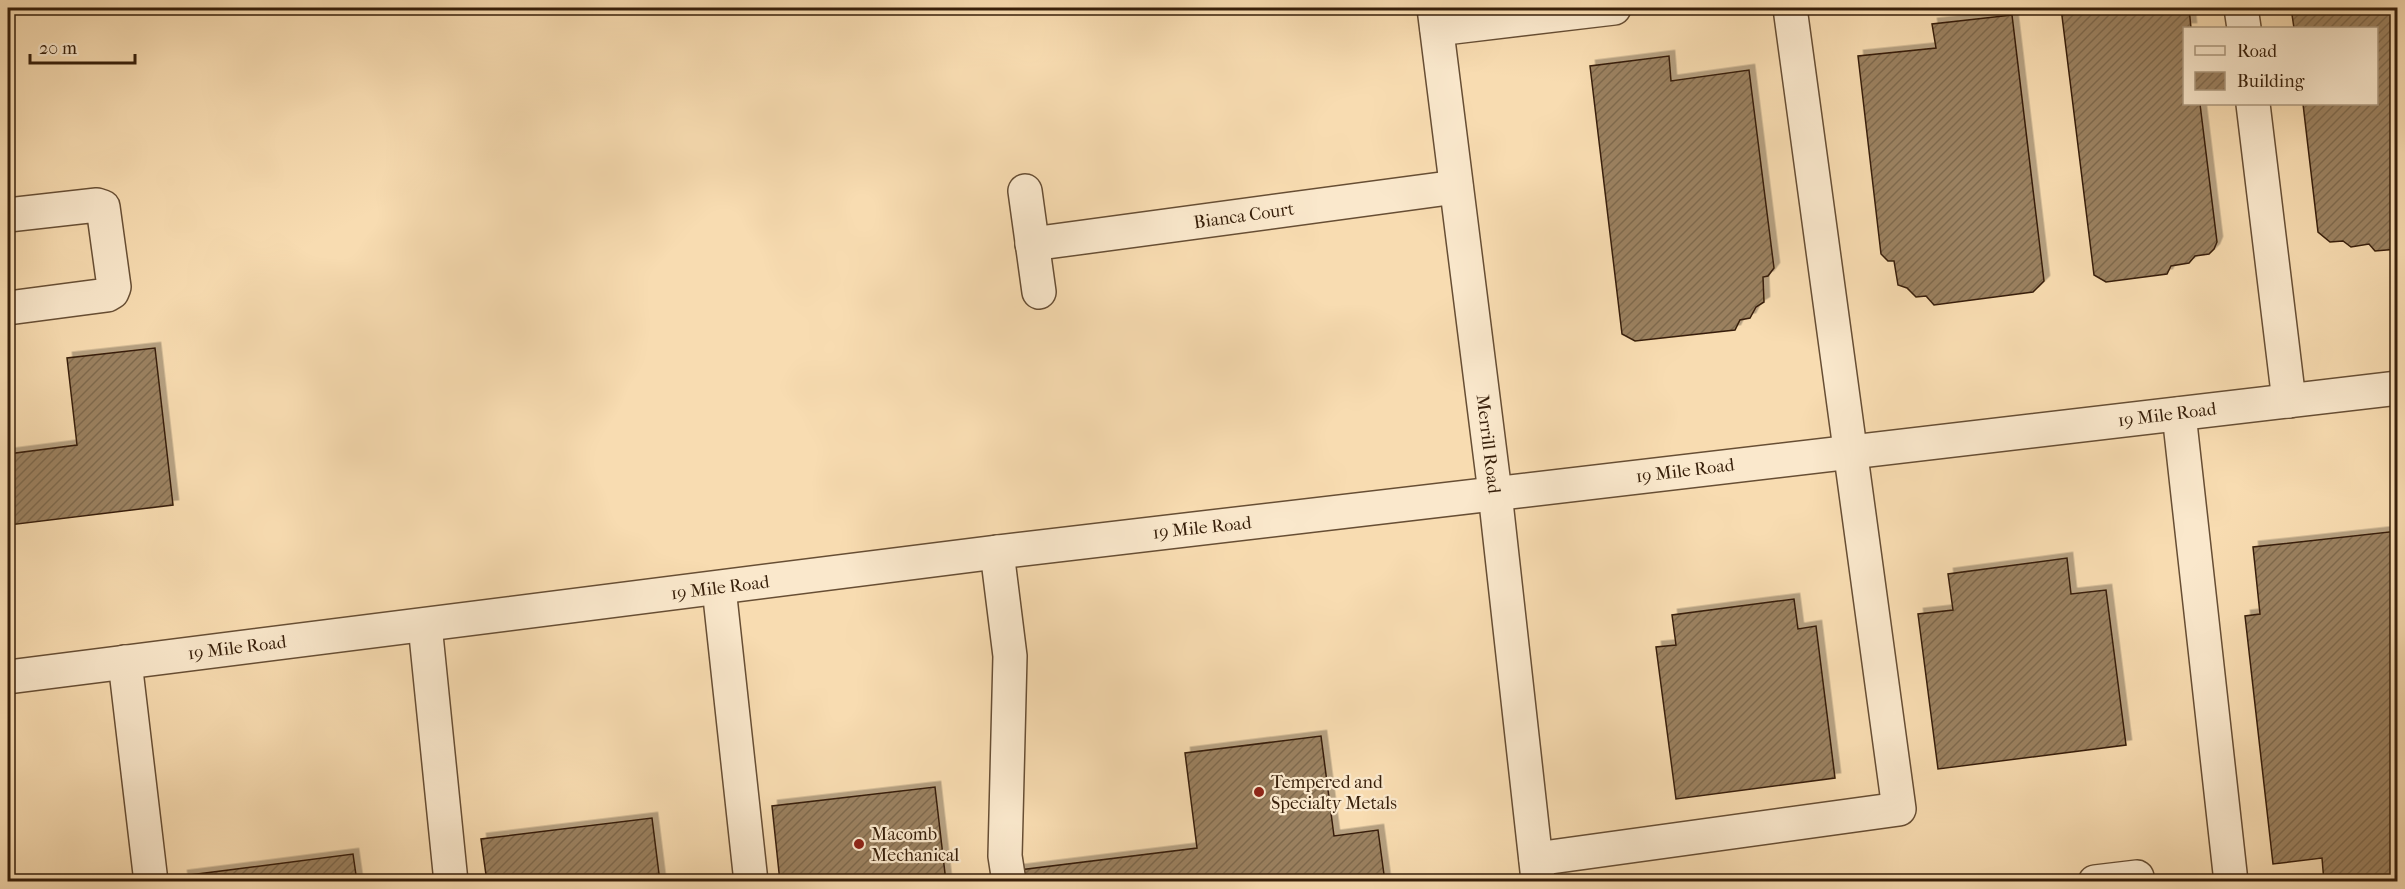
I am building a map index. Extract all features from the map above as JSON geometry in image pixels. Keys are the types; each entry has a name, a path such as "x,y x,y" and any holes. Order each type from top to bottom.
{"street":[{"path":"1436,18 1614,8"},
{"path":"1537,870 1899,809 1790,8"},
{"path":"2241,8 2244,27"},
{"name":"Merrill Road","path":"1436,18 1495,493 1537,870"},
{"path":"2253,105 2289,401"},
{"name":"Bianca Court","path":"1032,244 1456,187"},
{"path":"1025,192 1039,292"},
{"path":"8,215 97,205 103,207 114,287 107,295 8,308"},
{"name":"19 Mile Road","path":"8,677 997,552 2397,388"},
{"path":"2179,414 2231,882"},
{"path":"997,552 1010,656 1005,855 1009,882"},
{"path":"719,588 751,882"},
{"path":"425,625 452,882"},
{"path":"125,662 151,882"},
{"path":"2095,882 2137,877 2138,882"}],"building":[{"path":"2061,8 2189,8 2191,27 2183,27 2183,105 2200,105 2217,242 2209,254 2195,256 2189,263 2171,266 2167,274 2106,282 2094,275"},
{"path":"2291,8 2398,8 2398,249 2375,251 2369,244 2351,247 2343,241 2330,242 2318,232 2303,105 2378,105 2378,27 2294,27"},
{"path":"2012,15 2044,281 2033,292 1934,305 1926,296 1916,297 1907,288 1898,285 1894,261 1888,261 1881,254 1858,56 1936,48 1932,24"},
{"path":"1669,56 1671,81 1749,70 1774,268 1768,276 1763,277 1764,302 1756,307 1750,318 1740,320 1735,330 1635,341 1622,334 1590,66"},
{"path":"155,348 173,505 9,525 8,454 77,445 67,358"},
{"path":"2398,531 2398,882 2324,882 2322,858 2273,864 2245,616 2260,614 2253,547"},
{"path":"2067,558 2071,594 2106,590 2126,745 1938,769 1918,614 1953,610 1948,574"},
{"path":"1794,599 1798,629 1816,626 1835,778 1676,799 1656,647 1676,645 1672,615"},
{"name":"Tempered and Specialty Metals","path":"1321,736 1334,836 1378,830 1385,882 1012,882 1011,871 1197,848 1185,753"},
{"name":"Macomb Mechanical","path":"935,787 946,882 780,882 772,806"},
{"path":"652,818 660,882 487,882 481,839"},
{"path":"353,854 357,882 183,882 182,876"}],"place":[{"name":"Tempered and Specialty Metals","path":"1259,792"},
{"name":"Macomb Mechanical","path":"859,844"}]}
